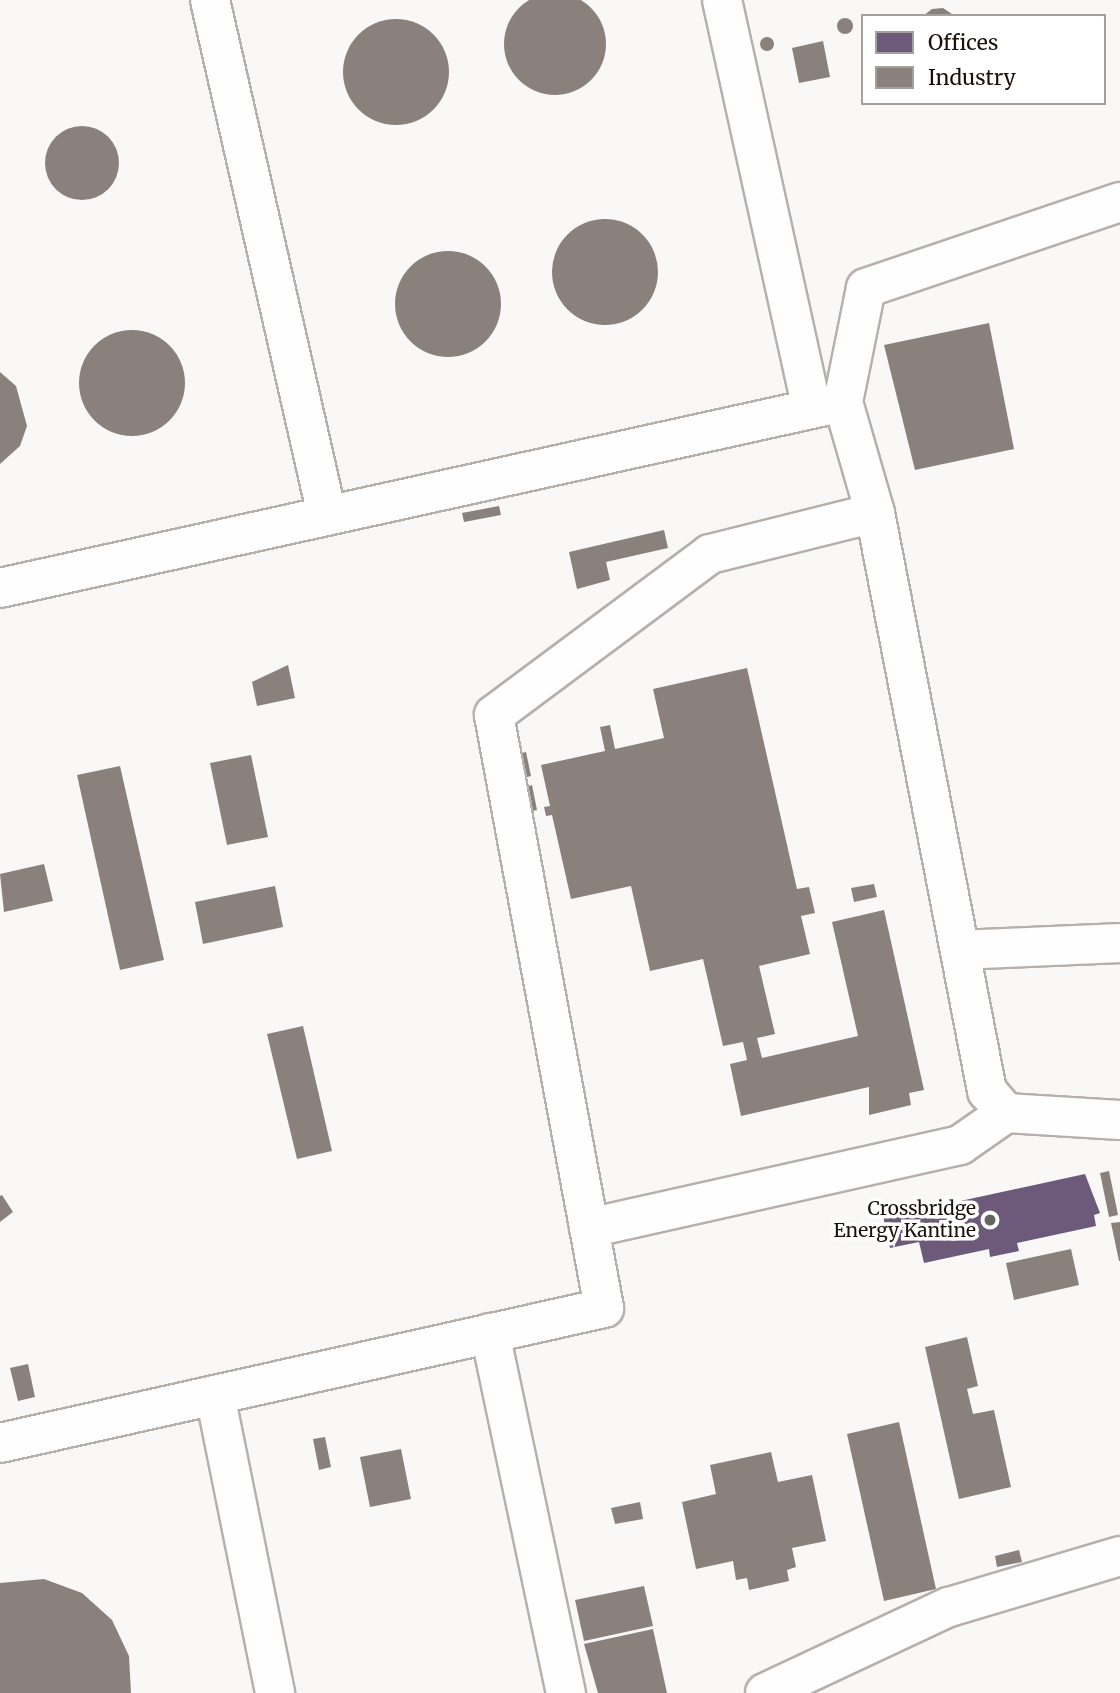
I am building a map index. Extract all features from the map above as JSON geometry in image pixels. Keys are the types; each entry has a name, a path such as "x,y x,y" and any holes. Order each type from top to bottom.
{"lane":[{"path":"210,0 327,515"},
{"path":"722,0 828,405 875,513 960,950 997,1102"},
{"path":"828,405 866,288 1120,202"},
{"path":"0,588 828,405"},
{"path":"0,1443 604,1308 494,715 710,554 875,513"},
{"path":"960,950 1120,943"},
{"path":"589,1228 960,1145 997,1102"},
{"path":"997,1102 1120,1120"},
{"path":"490,1334 566,1693"},
{"path":"215,1395 275,1693"},
{"path":"765,1693 948,1607 1120,1556"}],"building: Offices":[{"path":"1085,1174 1100,1213 1094,1215 1096,1226 1017,1243 1019,1251 990,1257 989,1249 924,1263 919,1242 890,1248 882,1211 927,1202 928,1208"}],"building: Industry":[{"path":"530,-1 584,1 598,15 605,34 605,54 598,73 584,87 565,94 545,94 526,87 512,73 505,54 505,34 512,15"},
{"path":"943,8 952,14 926,14 932,9"},
{"path":"845,18 851,20 851,32 845,34 839,32 837,26 839,20"},
{"path":"396,19 416,23 434,34 445,52 449,72 445,92 434,110 416,121 396,125 376,121 358,110 347,92 343,72 347,52 358,34 376,23"},
{"path":"764,37 770,37 774,44 770,51 764,51 760,47 760,41"},
{"path":"823,41 830,77 799,83 792,48"},
{"path":"75,126 89,126 103,132 113,142 119,163 117,177 103,194 89,200 75,200 61,194 51,184 45,170 45,156 51,142 61,132"},
{"path":"605,219 625,223 643,234 654,252 658,272 654,292 643,310 625,321 605,325 585,321 567,310 556,292 552,272 556,252 567,234 585,223"},
{"path":"448,251 468,255 486,266 497,284 501,304 497,324 486,342 468,353 448,357 428,353 410,342 399,324 395,304 399,284 410,266 428,255"},
{"path":"989,323 1014,449 915,470 884,345"},
{"path":"132,330 152,334 170,345 181,363 185,383 181,403 170,421 152,432 132,436 112,432 94,421 83,403 79,383 83,363 94,345 112,334"},
{"path":"0,372 16,386 27,426 20,446 0,464"},
{"path":"499,506 501,515 464,522 462,513"},
{"path":"664,530 668,548 606,562 610,580 577,589 569,552"},
{"path":"288,665 295,698 257,706 252,682"},
{"path":"747,668 797,889 809,887 815,913 801,916 810,954 759,966 775,1034 757,1038 762,1058 858,1036 832,922 884,910 924,1090 909,1093 911,1105 869,1115 869,1087 741,1116 730,1064 747,1060 743,1042 723,1046 703,959 650,971 631,886 571,899 552,815 546,816 544,807 550,806 541,765 605,751 600,727 610,725 615,749 664,738 653,689"},
{"path":"526,752 531,776 520,779 514,755"},
{"path":"251,755 268,837 227,845 210,763"},
{"path":"120,766 164,960 120,970 77,775"},
{"path":"532,785 537,810 528,812 522,788"},
{"path":"44,864 53,901 4,912 0,874"},
{"path":"874,884 877,897 854,902 851,888"},
{"path":"275,886 283,927 203,944 195,902"},
{"path":"303,1026 332,1151 297,1159 267,1034"},
{"path":"1109,1171 1118,1215 1109,1217 1100,1173"},
{"path":"2,1195 13,1212 0,1222 0,1196"},
{"path":"1120,1222 1120,1261 1119,1261 1111,1223"},
{"path":"1071,1249 1079,1285 1014,1300 1006,1263"},
{"path":"967,1337 978,1386 967,1389 973,1414 994,1410 1011,1487 959,1499 925,1347"},
{"path":"28,1364 35,1397 18,1401 10,1368"},
{"path":"899,1422 936,1589 884,1601 847,1434"},
{"path":"325,1437 331,1467 319,1470 313,1439"},
{"path":"401,1449 411,1499 370,1507 360,1457"},
{"path":"771,1452 778,1482 812,1475 826,1541 792,1548 796,1567 787,1570 789,1581 749,1590 747,1578 736,1580 733,1561 696,1569 682,1502 716,1494 710,1465"},
{"path":"640,1502 643,1519 615,1524 611,1508"},
{"path":"1019,1550 1022,1562 997,1567 995,1556"},
{"path":"44,1579 82,1593 112,1620 129,1656 131,1693 0,1693 0,1583"},
{"path":"644,1586 653,1626 584,1641 575,1600"},
{"path":"653,1629 667,1693 598,1693 584,1644"}],"place":[{"name":"Crossbridge Energy Kantine","path":"990,1220"}]}
